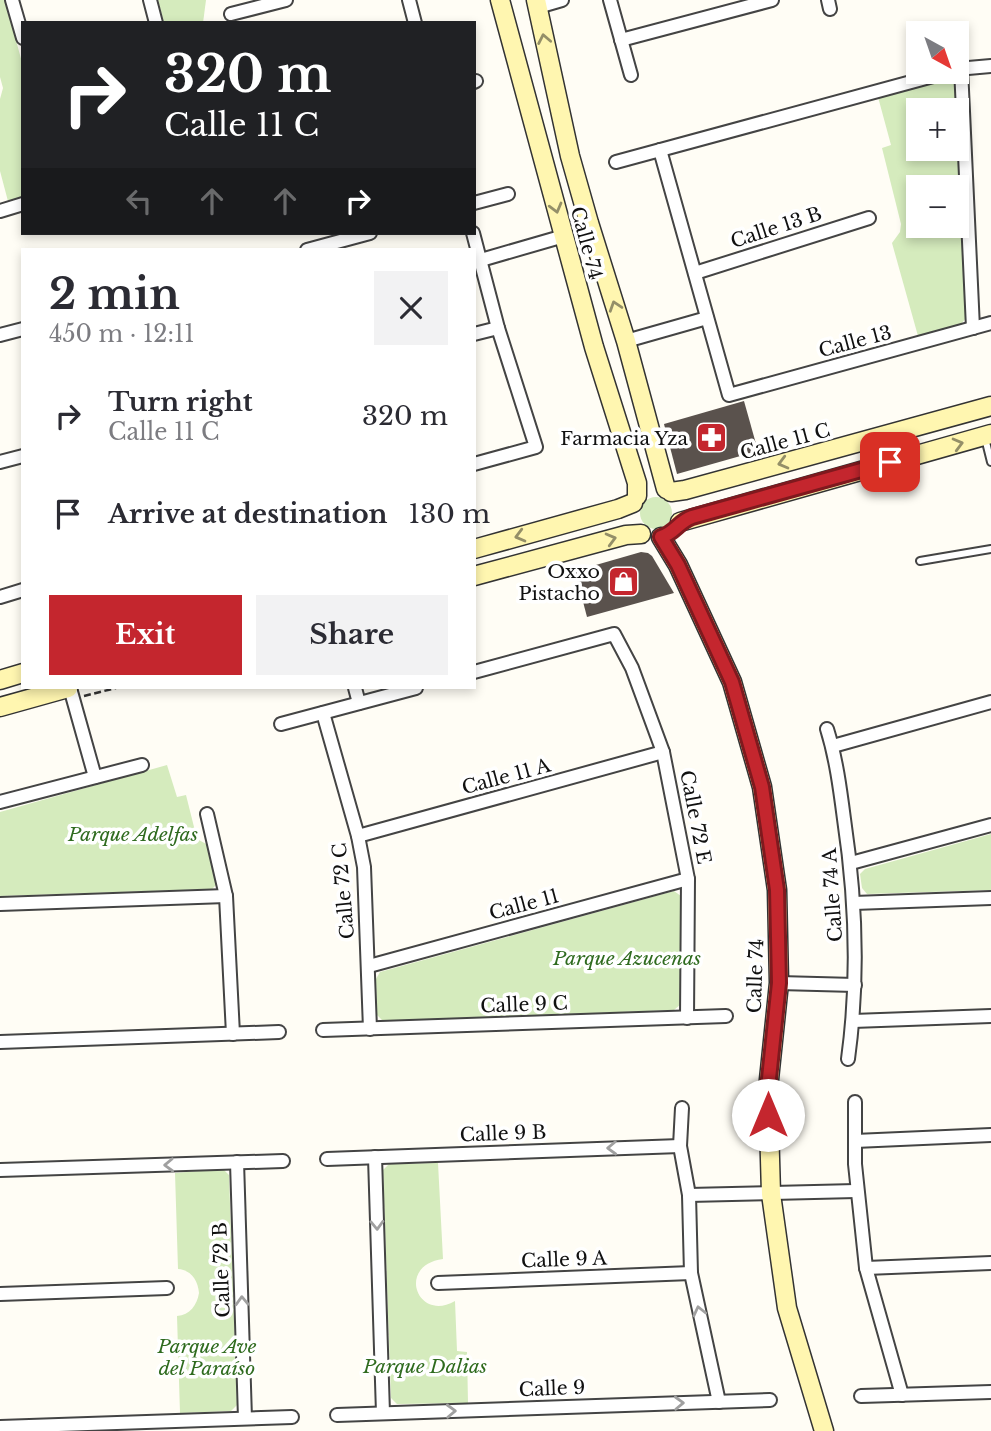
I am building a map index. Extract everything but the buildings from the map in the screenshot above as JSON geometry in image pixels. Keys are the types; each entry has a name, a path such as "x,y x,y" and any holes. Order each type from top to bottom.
{"main road":[{"name":"Calle 74","path":"500,0 564,236 637,482 635,499"},
{"name":"Calle 74","path":"537,3 570,156 668,491"},
{"path":"525,89 539,90 553,81"},
{"path":"543,160 558,152 570,156"},
{"path":"610,394 638,386"},
{"name":"Calle 11 C","path":"668,491 685,490 991,406"},
{"path":"680,522 988,435 980,416 973,411"},
{"path":"835,449 831,457 832,464 842,475"},
{"path":"630,459 655,452"},
{"path":"476,548 572,522 635,499 650,488 668,491 681,509 680,522 672,532 661,537 626,535 476,575"},
{"path":"635,499 631,516 641,534"},
{"path":"572,522 581,533 576,548"},
{"name":"Calle 74","path":"661,537 678,565 732,682 762,787 777,890 779,983 768,1088 771,1194 787,1308 824,1431"},
{"path":"0,680 21,674"},
{"path":"0,706 65,689"}],"street":[{"path":"12,0 21,31"},
{"path":"150,0 155,21"},
{"path":"231,14 286,0"},
{"path":"409,0 414,21"},
{"path":"537,3 562,0"},
{"path":"610,0 631,75"},
{"path":"621,40 772,0"},
{"path":"970,68 991,66"},
{"path":"616,162 906,83"},
{"path":"960,84 973,328"},
{"path":"626,341 707,318 660,150"},
{"path":"476,203 508,194"},
{"path":"0,211 21,205"},
{"name":"Calle 13 B","path":"695,274 869,218"},
{"path":"314,248 363,235"},
{"path":"474,235 498,328 536,447 476,463"},
{"path":"481,260 564,236"},
{"name":"Calle 13","path":"707,318 729,395 991,323"},
{"path":"476,334 498,328"},
{"path":"0,335 21,330"},
{"path":"0,462 21,457"},
{"path":"0,597 21,591"},
{"name":"Calle 72 E","path":"476,671 614,634 632,668 663,752 688,879 687,1018"},
{"path":"69,689 95,777"},
{"path":"355,689 359,703"},
{"path":"281,724 412,689"},
{"path":"833,746 991,702"},
{"name":"Calle 72 C","path":"323,713 365,867 370,1029"},
{"name":"Calle 74 A","path":"827,729 833,746 851,863 854,903 855,985 848,1059"},
{"name":"Calle 11 A","path":"358,836 663,752"},
{"path":"0,802 142,765"},
{"path":"208,814 226,896 233,1034"},
{"path":"851,863 991,825"},
{"name":"Calle 11","path":"369,966 688,879"},
{"path":"0,904 226,896"},
{"path":"854,903 991,898"},
{"path":"779,983 855,985"},
{"name":"Calle 9 C","path":"323,1030 726,1016"},
{"path":"853,1021 991,1016"},
{"path":"0,1042 279,1032"},
{"path":"855,1101 856,1191 866,1268 902,1395"},
{"path":"682,1108 680,1146 689,1195 691,1273 719,1402"},
{"path":"855,1141 991,1135"},
{"name":"Calle 9 B","path":"327,1159 680,1146"},
{"path":"375,1157 383,1413"},
{"path":"0,1170 283,1161"},
{"name":"Calle 72 B","path":"237,1162 245,1418"},
{"path":"689,1195 856,1191"},
{"path":"866,1268 991,1263"},
{"name":"Calle 9 A","path":"438,1283 691,1273"},
{"path":"0,1294 167,1289"},
{"path":"861,1396 991,1392"},
{"name":"Calle 9","path":"337,1415 770,1400"},
{"path":"0,1427 292,1417"}],"lane":[{"path":"988,435 991,462"},
{"path":"920,561 991,549"}],"green space":[{"path":"0,0 5,0 21,59 21,202 9,205 0,171 0,99 3,88 0,77"},
{"path":"158,0 206,0 203,21 163,21"},
{"path":"926,84 956,84 957,98 906,98 906,161 959,161 960,175 906,175 906,238 962,238 966,318 961,324 918,336 892,243 900,232 901,224 882,148 891,145 878,97"},
{"path":"656,497 667,502 672,513 667,524 656,529 645,524 640,513 645,502"},
{"name":"Parque Adelfas","path":"167,765 177,797 186,795 197,839 208,845 219,882 212,889 0,896 0,812"},
{"path":"991,834 991,890 867,894 862,888 860,874 865,869"},
{"name":"Parque Azucenas","path":"674,891 681,896 681,1004 674,1010 383,1021 377,1015 376,979 380,972"},
{"name":"Parque Dalias","path":"438,1163 443,1259 428,1263 420,1271 416,1281 417,1290 422,1299 430,1305 442,1306 455,1301 457,1351 467,1352 468,1403 397,1404 391,1398 383,1170 389,1164"},
{"name":"Parque Ave del Paraíso","path":"223,1169 229,1175 237,1405 231,1411 180,1413 177,1316 192,1309 199,1293 193,1276 178,1269 175,1173"}],"place":[{"name":"Farmacia Yza","path":"711,438"},
{"name":"Oxxo Pistacho","path":"623,582"}],"route":[{"path":"768,1115 768,1088 779,983 777,890 762,787 732,682 678,565 661,537 667,536 680,522 692,517 890,462"}]}
